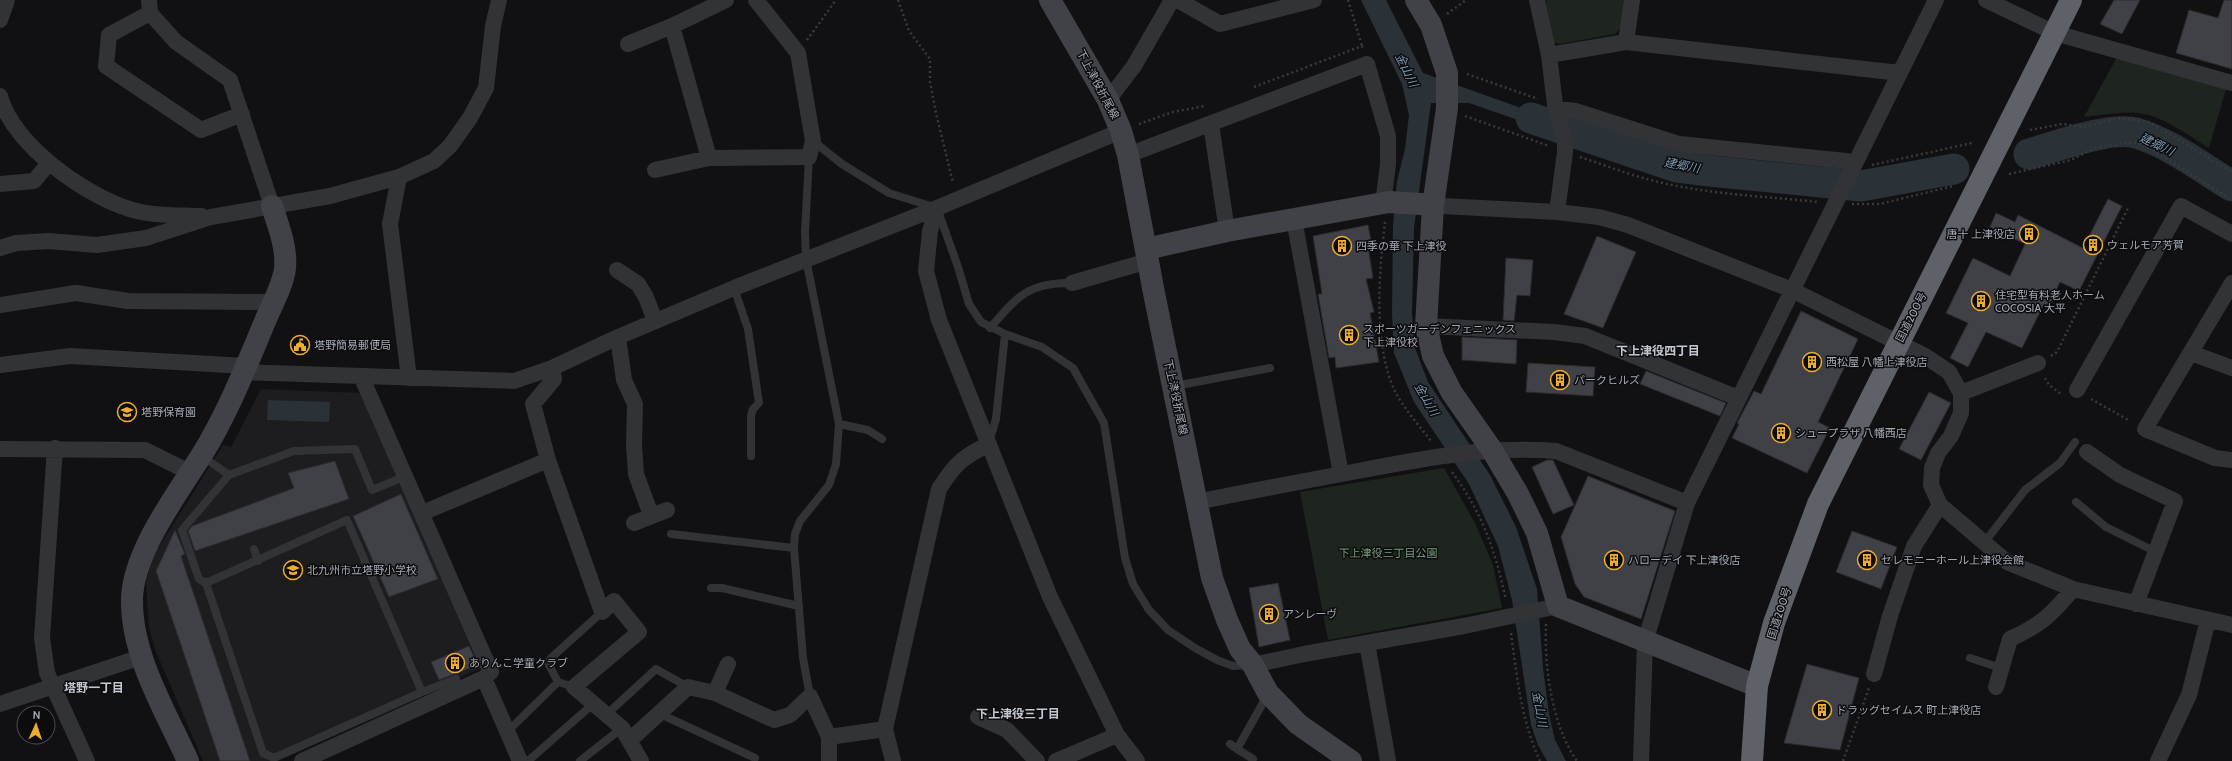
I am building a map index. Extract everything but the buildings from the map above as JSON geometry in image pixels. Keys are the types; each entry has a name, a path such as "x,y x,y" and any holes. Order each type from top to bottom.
{"highway":[{"name":"国道200号","path":"1752,761 1758,686 1774,623 1818,504 2071,0"}],"street":[{"path":"0,20 7,0"},
{"path":"0,248 16,243 49,242 96,244 146,238 211,217 330,196 399,177 434,161 450,146 470,118 486,88 499,0"},
{"path":"628,44 672,26 726,0"},
{"path":"655,170 708,158 810,157 813,141 798,53 756,0"},
{"name":"下上津役折尾線","path":"1050,0 1108,100 1122,131 1216,591 1227,620 1240,649 1253,665 1268,693 1298,724 1351,761"},
{"path":"1108,100 1134,66 1172,0"},
{"path":"1178,0 1220,24 1314,0"},
{"path":"1416,0 1431,24 1446,70 1447,111 1427,205 1426,326 1433,356 1452,393 1487,450 1518,494 1537,533 1549,607"},
{"path":"1537,0 1565,146 1557,212"},
{"path":"1626,42 1632,0"},
{"path":"1641,761 1645,642 1687,503 1936,0"},
{"path":"1986,0 2055,33 2232,83"},
{"path":"188,761 141,657 134,629 132,601 137,568 150,540 195,464 244,369 273,302 285,269 284,245 242,114 230,80 176,42 149,7 109,35 106,66 200,130 242,114"},
{"path":"672,26 708,158"},
{"path":"1548,55 1626,42 1900,73"},
{"path":"1128,155 1367,64 1388,136 1386,203"},
{"path":"0,96 3,108 24,138 49,163 94,194 140,212 211,217"},
{"path":"1557,110 1576,111 1679,144 1853,166"},
{"path":"1211,124 1227,231"},
{"path":"0,365 70,356 362,376 514,381 552,368 618,337 734,288 937,208 1122,131"},
{"path":"0,184 34,181 49,163"},
{"path":"399,177 390,224 409,378"},
{"path":"1072,283 1147,255 1227,231 1386,203 1557,212 1599,217 1628,225 1792,290 1925,356 1949,372 1961,393 1962,413 1951,436 1938,453 1932,468 1932,485 1940,505 2007,562 2073,589 2232,625"},
{"path":"2077,390 2181,206 2232,234"},
{"path":"937,208 930,231 926,271 939,320 1050,597 1117,735 1137,761"},
{"path":"1294,219 1341,474"},
{"path":"617,270 638,284 646,297 655,321"},
{"path":"2232,283 2145,429 2215,458 2232,460"},
{"path":"0,305 76,293 128,301 273,302"},
{"path":"1426,326 1554,332 1585,336 1738,398"},
{"path":"618,337 624,380 636,404 634,445 636,474 651,515"},
{"path":"2191,353 2232,368"},
{"path":"1961,393 2038,363"},
{"path":"552,368 554,379 533,404 548,460 602,612 614,601 639,632 574,687 626,734 639,760"},
{"path":"302,761 353,731 484,678 491,672 362,376"},
{"path":"892,761 885,729 939,490 953,467 967,455 989,444"},
{"path":"2081,447 2120,475 2175,501 2136,604"},
{"path":"0,448 145,450 195,464"},
{"path":"55,448 42,638 47,673 87,761"},
{"path":"1197,502 1443,455 1487,450 1556,451 1687,503"},
{"path":"422,513 548,460"},
{"path":"1874,674 1890,616 1914,546 1940,505"},
{"path":"634,523 651,515 667,510"},
{"path":"1996,687 2010,639 2033,628 2049,616 2073,589"},
{"path":"1253,665 1464,626 1549,607 1645,642 1758,686"},
{"path":"2158,761 2189,695 2208,620"},
{"path":"1367,644 1388,761"},
{"path":"0,704 141,657"},
{"path":"715,693 728,664"},
{"path":"484,678 520,761"},
{"path":"626,734 658,713 688,687 715,693 774,720 790,715 810,696 829,737 829,761"},
{"path":"978,717 1007,730 1037,761"},
{"path":"829,737 885,729"},
{"path":"1056,761 1117,735"}],"lane":[{"path":"813,141 842,164 888,193 937,208 958,267 969,304 981,322 990,328 1042,347 1073,368 1104,423 1125,558 1133,584 1149,610 1168,630 1211,657 1233,666 1253,665"},
{"path":"810,157 805,233 806,259 839,424 836,464 829,486 800,521 795,534 794,548 803,658 810,696"},
{"path":"990,328 1016,298 1033,288 1052,282 1072,283"},
{"path":"734,288 748,330 759,403 753,409 751,415 751,456"},
{"path":"989,444 996,419 1005,334"},
{"path":"1174,386 1270,368"},
{"path":"839,424 868,430 882,439"},
{"path":"1984,542 2025,490 2081,447"},
{"path":"353,731 274,758 263,753 206,583 199,579 182,530 229,474 294,451 355,449 372,490 406,476"},
{"path":"195,464 229,474"},
{"path":"2076,502 2106,527 2156,552"},
{"path":"206,583 347,520 422,692"},
{"path":"671,534 794,548"},
{"path":"254,549 258,560"},
{"path":"711,588 722,588 799,606"},
{"path":"574,687 558,682 548,663 551,658 602,612"},
{"path":"1970,658 2001,668"},
{"path":"606,715 656,669 688,687"},
{"path":"377,720 422,692 456,679"},
{"path":"508,731 558,682"},
{"path":"1253,759 1234,747 1268,693"},
{"path":"528,761 593,704"},
{"path":"658,713 755,758"},
{"path":"580,761 626,734"}],"path":[{"path":"798,53 836,0"},
{"path":"898,0 909,31 930,59 930,82 957,199"},
{"path":"1348,0 1367,64"},
{"path":"1431,24 1466,0"},
{"path":"1247,90 1362,46"},
{"path":"1446,70 1557,110"},
{"path":"1122,131 1173,112 1211,104"},
{"path":"1447,111 1565,146 1647,179 1675,185 1738,194 1837,199 1848,204 1880,204 1953,186"},
{"path":"2030,130 2062,124 2085,127 2116,118 2149,122 2232,172"},
{"path":"2009,174 2071,160 2095,148 2133,142 2151,149 2232,200"},
{"path":"1853,166 1869,166 1972,143"},
{"path":"1386,203 1379,302 1386,363 1398,396 1443,455 1466,491 1483,523 1496,556 1509,616 1519,694 1530,739 1540,761"},
{"path":"2129,206 2057,352 2038,363 2049,385 2061,394 2077,390 2145,429"},
{"path":"1549,607 1546,628 1550,682 1558,720 1577,761"},
{"path":"1843,761 1874,674"}],"shaded area":[{"name":"北九州市立塔野小学校","path":"261,389 360,393 481,668 273,761 203,761 156,652 149,628 146,582 152,558 223,445 231,447"}],"green space":[{"path":"1546,0 1625,0 1622,27 1615,34 1560,44 1553,42"},
{"path":"2117,57 2226,89 2209,148 2172,125 2149,115 2125,113 2084,117"},
{"name":"下上津役三丁目公園","path":"1444,468 1476,525 1493,565 1502,608 1328,640 1300,492"}],"water":[{"name":"金山川","path":"1361,0 1386,0 1423,73 1552,119 1553,132 1469,103 1431,103 1414,228 1412,313 1415,348 1428,382 1490,475 1516,527 1537,589 1543,668 1549,714 1555,740 1566,761 1547,761 1538,745 1531,725 1512,600 1498,546 1469,484 1414,402 1394,353 1392,314 1393,225 1397,181 1405,149 1409,115 1402,84"},
{"path":"268,400 330,402 329,422 267,420"}],"waterway":[{"name":"建郷川","path":"1531,118 1677,167 1710,171 1861,186 1954,169"},
{"name":"建郷川","path":"2029,154 2082,138 2112,132 2136,133 2149,137 2186,156 2232,186"}],"place":[{"name":"唐十 上津役店","path":"2029,234"},
{"name":"ウェルモア芳賀","path":"2093,245"},
{"name":"四季の華 下上津役","path":"1342,246"},
{"name":"住宅型有料老人ホーム COCOSIA 大平","path":"1981,301"},
{"name":"スポーツガーデンフェニックス 下上津役校","path":"1349,335"},
{"name":"塔野簡易郵便局","path":"300,345"},
{"name":"西松屋 八幡上津役店","path":"1812,362"},
{"name":"パークヒルズ","path":"1560,380"},
{"name":"塔野保育園","path":"127,412"},
{"name":"シュープラザ 八幡西店","path":"1781,433"},
{"name":"ハローデイ 下上津役店","path":"1614,560"},
{"name":"セレモニーホール上津役会館","path":"1867,560"},
{"name":"北九州市立塔野小学校","path":"293,570"},
{"name":"アンレーヴ","path":"1269,614"},
{"name":"ありんこ学童クラブ","path":"455,663"},
{"name":"ドラッグセイムス 町上津役店","path":"1822,710"}],"district":[{"name":"下上津役四丁目","path":"1658,350"},
{"name":"塔野一丁目","path":"94,687"},
{"name":"下上津役三丁目","path":"1018,713"}]}
